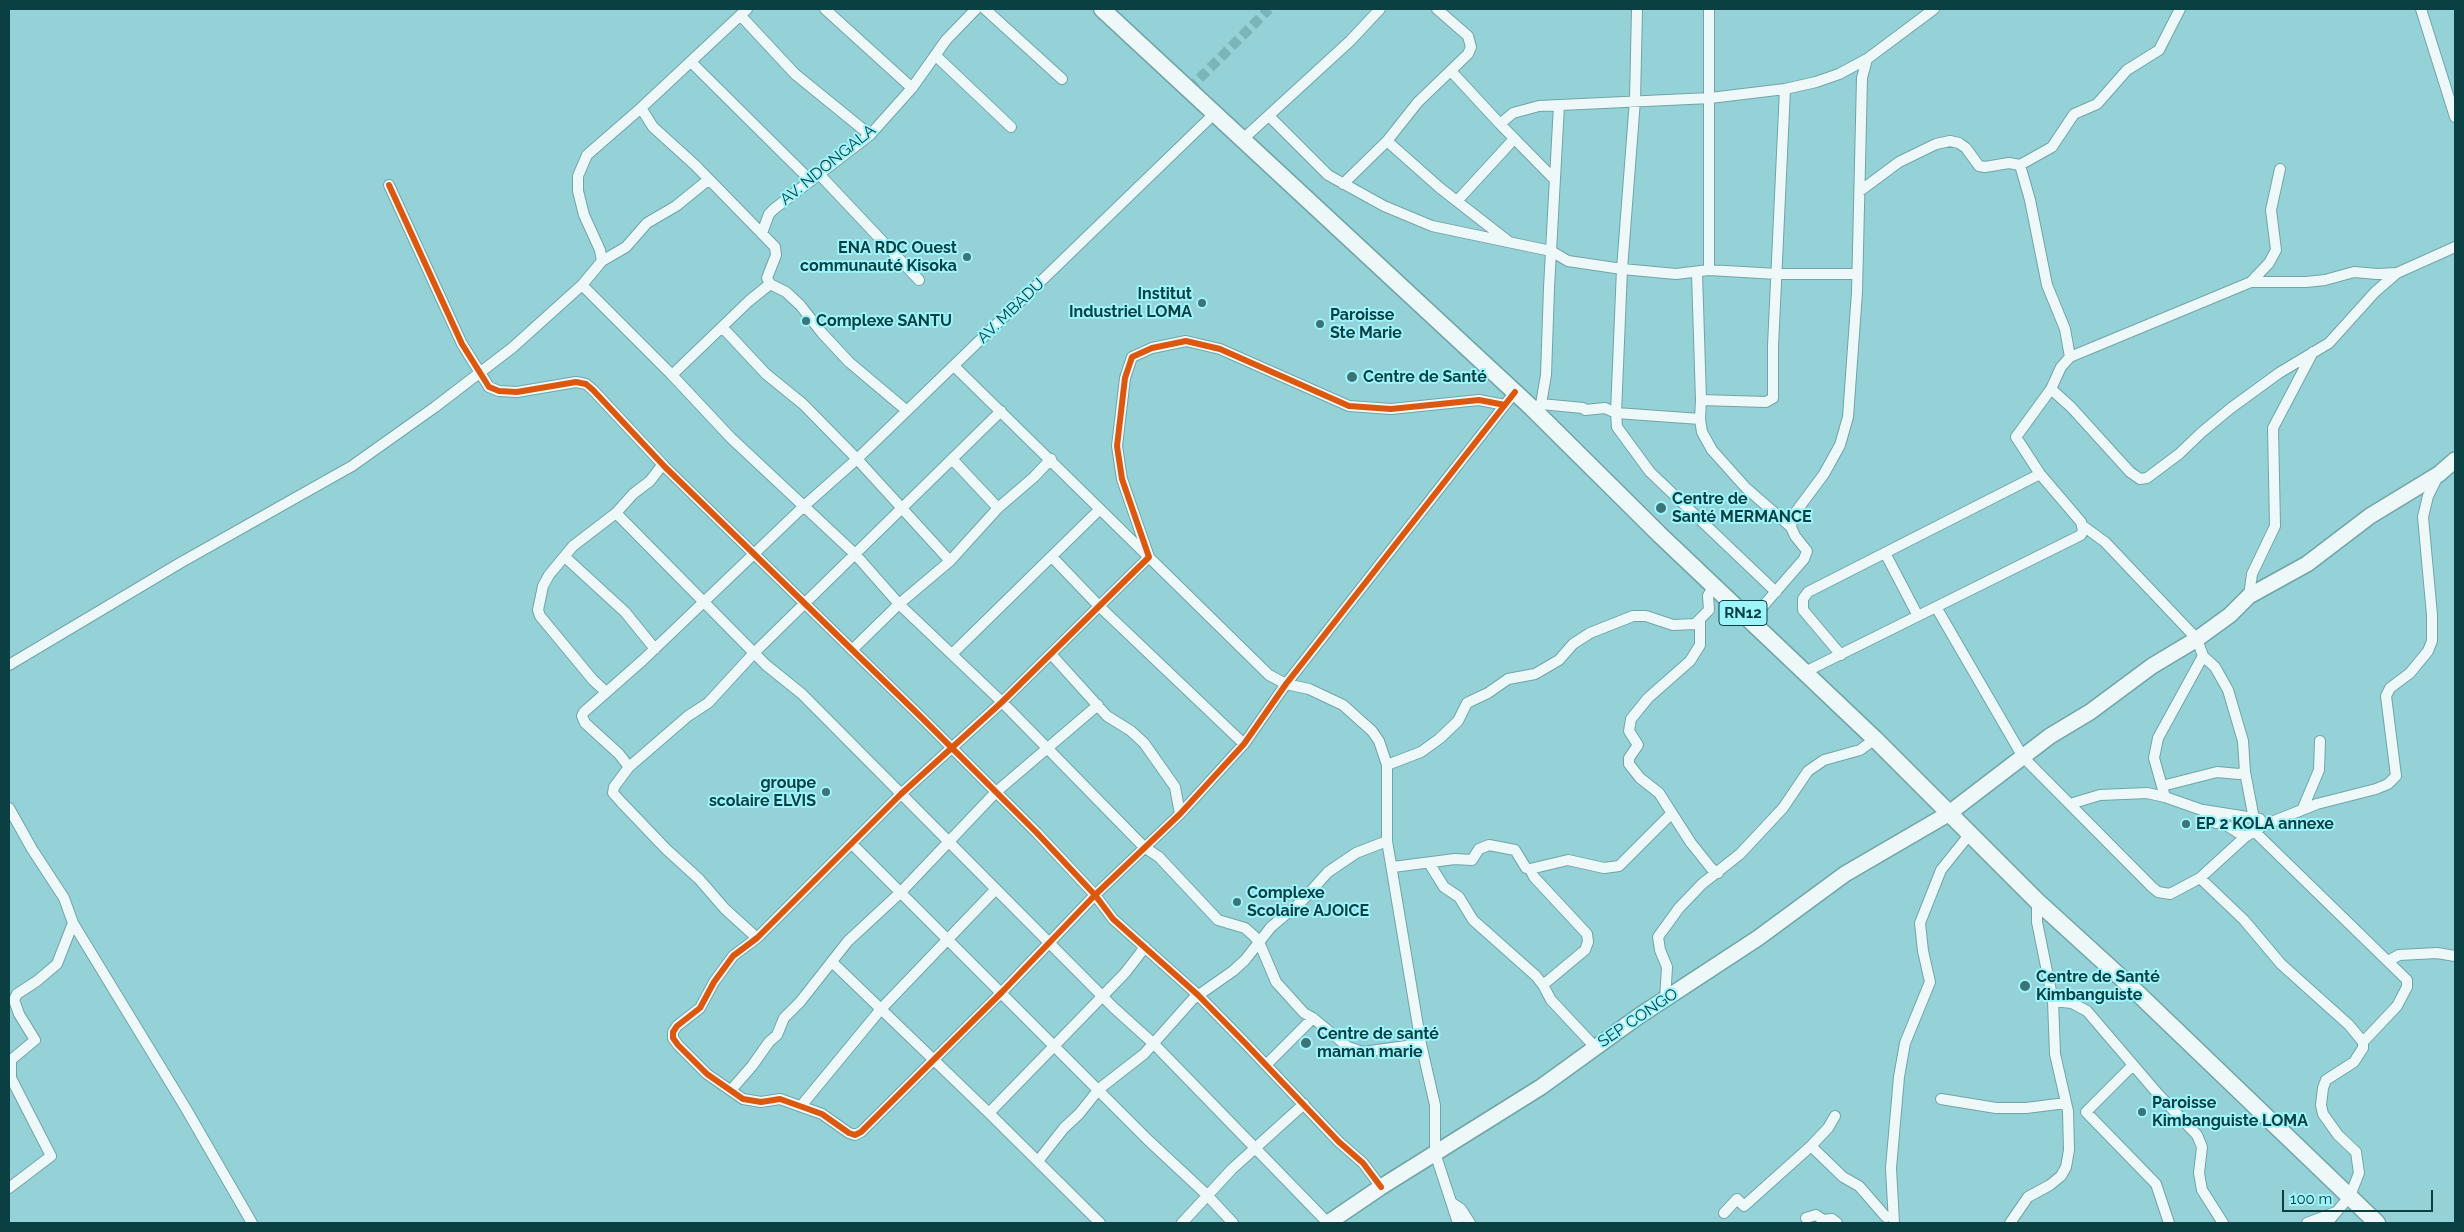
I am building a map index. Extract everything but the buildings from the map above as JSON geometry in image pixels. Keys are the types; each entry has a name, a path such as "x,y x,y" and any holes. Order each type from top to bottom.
{"main road":[{"name":"RN12","path":"1102,9 1515,392 1536,406 1714,585 1875,739 1969,835 2377,1223"}],"street":[{"path":"825,9 912,88"},
{"name":"AV. NDONGALA","path":"762,233 769,214 870,135 912,88 935,55 976,9"},
{"path":"984,9 1062,79"},
{"path":"1242,140 1350,41 1380,9"},
{"path":"1343,184 1387,141 1418,102 1468,54 1470,42 1462,29 1437,9"},
{"path":"1637,9 1635,100 1622,269 1617,428 1650,472 1776,592"},
{"path":"1709,9 1709,270"},
{"path":"1500,124 1513,113 1538,106 1710,98 1785,90 1831,76 1867,58 1934,9"},
{"path":"1860,191 1899,162 1936,144 1950,141 1959,143 1966,148 1978,166 1986,167 2010,163 2020,165 2052,147 2074,114 2097,104 2126,70 2159,50 2180,9"},
{"path":"2421,9 2455,117"},
{"path":"602,261 600,250 580,201 578,176 587,155 641,108 744,12 795,74 870,135"},
{"path":"935,55 1011,127"},
{"path":"1791,527 1792,517 1824,474 1840,445 1848,416 1857,274 1862,78 1867,58"},
{"path":"691,62 810,181"},
{"path":"1451,71 1554,179"},
{"path":"1701,400 1760,402 1772,400 1785,90"},
{"path":"1559,105 1546,375 1536,406 1583,408 1585,410 1605,408 1616,413 1700,419"},
{"path":"641,108 653,127 762,233 777,252 767,278 770,284 786,292 800,305 849,362 906,410"},
{"name":"AV. MBADU","path":"629,767 619,754 582,720 584,712 655,649 804,506 857,459 1215,113"},
{"path":"1269,116 1328,175 1432,226 1551,251 1568,261 1622,269 1676,274 1697,273 1709,270 1777,274 1857,274"},
{"path":"1457,200 1514,139"},
{"path":"1387,141 1511,243"},
{"path":"2020,165 2030,200 2047,285 2064,329 2070,357"},
{"path":"2254,820 2245,772 2243,741 2228,690 2215,667 2204,656 2197,639 2105,542 2083,526 2040,474 2016,438 2051,389 2061,366 2070,357 2251,282 2270,263 2276,250 2271,210 2280,169"},
{"path":"819,174 919,280"},
{"path":"9,665 180,563 352,466 512,348 582,285 602,261 626,248 647,223 676,206 708,180"},
{"path":"389,185 454,328 479,374 489,387 499,391 517,392 568,382 586,384 665,466 996,792 1095,895 1113,919 1198,995 1363,1164 1381,1186"},
{"path":"2051,389 2071,407 2130,472 2140,479 2147,478 2179,454 2231,408 2336,337 2375,292 2397,273 2455,247"},
{"path":"2251,282 2306,282 2324,280 2354,272 2397,273"},
{"path":"1697,273 1700,419 1702,432 1712,450 1746,488 1791,527 1795,536 1807,548 1807,553 1751,620"},
{"path":"672,375 749,301 770,284"},
{"path":"582,285 672,375 731,438 855,554 899,604 1002,702 1144,847 1159,857 1218,920 1244,928 1259,942 1276,982 1304,1013 1313,1018 1348,1047 1363,1052 1421,1044"},
{"path":"723,328 766,374 803,404 857,459 950,561"},
{"path":"1149,556 1122,479 1117,446 1128,364 1132,357 1140,352 1186,341 1205,344 1349,406 1394,409 1479,400 1504,405"},
{"path":"2249,596 2252,574 2275,526 2272,485 2273,428 2314,351"},
{"path":"954,366 1051,458 1100,509 1269,675 1286,684 1308,689 1343,704 1375,736 1385,754 1387,765 1387,841 1393,867 1421,1044 1435,1105 1435,1152 1458,1223"},
{"path":"1149,556 1002,702 950,747 757,938 734,956 714,982 700,1008 677,1026 673,1032 673,1038 688,1057 707,1074 743,1098 752,1101 780,1099 822,1114 849,1133 861,1132 1002,992 1095,895 1180,814 1244,744 1286,684 1515,392"},
{"path":"757,938 725,910 699,879 666,849 615,795 614,787 629,767 688,716 708,703 804,603 953,460 1001,411"},
{"path":"852,650 899,604 950,561 998,508 1034,477 1051,458"},
{"path":"953,460 998,508"},
{"name":"SEP CONGO","path":"1334,1222 1381,1186 1541,1086 1595,1047 1758,938 1844,874 1948,814 2050,736 2118,693 2152,666 2197,639 2230,615 2249,596 2307,564 2370,516 2440,474 2455,460"},
{"path":"606,692 593,680 539,614 539,604 546,580 573,546 616,513 633,494 650,481 660,468 665,466"},
{"path":"1841,655 1803,610 1803,599 1808,592 2040,474"},
{"path":"1936,607 2023,757 2158,892 2170,894 2178,892 2200,878 2250,834 2276,819 2303,808 2376,789 2388,784 2396,776 2386,696 2390,688 2410,673 2420,662 2432,641 2432,615 2423,517 2428,496 2440,474"},
{"path":"952,654 1100,509"},
{"path":"616,513 774,673 802,694 1114,1008 1154,1044 1254,1149 1334,1222"},
{"path":"1805,672 2069,542 2081,534 2083,526"},
{"path":"1885,553 1918,616"},
{"path":"565,557 625,612 655,649"},
{"path":"1052,557 1100,606 1244,744"},
{"path":"1387,765 1421,752 1439,739 1458,722 1467,703 1471,700 1488,693 1508,679 1535,674 1558,660 1579,640 1596,631 1633,616 1646,616 1673,625 1695,624 1709,610 1708,596 1714,585"},
{"path":"1700,621 1700,645 1696,652 1678,673 1648,698 1635,713 1629,726 1632,737 1638,745 1630,758 1629,764 1640,778 1659,793 1671,814 1701,856 1718,873"},
{"path":"1051,654 1107,716 1132,731 1144,743 1175,787 1180,814"},
{"path":"2165,797 2154,758 2158,738 2204,656"},
{"path":"732,1089 769,1042 777,1035 784,1018 800,1002 848,941 901,892 996,792 1098,705"},
{"path":"1665,1000 1666,967 1658,937 1679,908 1702,884 1740,854 1783,808 1808,771 1824,760 1860,750 1875,739"},
{"path":"2303,808 2319,770 2320,741"},
{"path":"2162,786 2218,772 2239,774 2245,772"},
{"path":"2070,804 2100,795 2147,794 2165,797 2202,810 2254,820 2276,819"},
{"path":"9,808 64,898 73,922 186,1107 252,1223"},
{"path":"2202,810 2216,823 2221,822 2250,834 2407,980 2407,987 2390,1014 2363,1042"},
{"path":"1530,869 1568,860 1604,868 1619,866 1671,814"},
{"path":"1887,1221 1892,1208 1891,1168 1899,1076 1905,1043 1930,982 1923,951 1920,924 1941,870 1969,835"},
{"path":"1038,1161 1064,1128 1079,1114 1099,1090 1154,1044 1179,1013 1198,995 1233,971 1271,927 1303,900 1328,872 1356,853 1387,841"},
{"path":"852,844 1206,1194 1233,1223"},
{"path":"1393,867 1429,864 1455,859 1472,860 1479,849 1489,844 1514,850 1526,868 1530,869 1534,877 1587,934 1588,942 1585,950 1543,985"},
{"path":"1429,864 1444,887 1459,898 1480,928 1543,985 1551,1000 1595,1047"},
{"path":"2200,878 2244,920 2289,972 2329,1006 2363,1042 2363,1048 2354,1062 2326,1080 2321,1105 2329,1122 2356,1152 2360,1173 2350,1196 2327,1223"},
{"path":"800,1106 881,1009 996,888"},
{"path":"2010,1223 2028,1197 2050,1185 2060,1176 2066,1166 2070,1134 2066,1103 2055,1054 2053,1001 2037,922 2037,901"},
{"path":"9,1188 51,1156 11,1078 11,1060 35,1040 19,1014 14,1000 17,994 37,981 57,964 73,922"},
{"path":"989,1113 1125,973 1145,947"},
{"path":"2388,961 2399,955 2437,952 2455,956"},
{"path":"832,962 1100,1223"},
{"path":"2053,1001 2072,1003 2087,1011 2197,1135 2202,1147 2199,1173 2201,1187 2223,1223"},
{"path":"1266,1065 1313,1018"},
{"path":"2134,1065 2086,1112 2156,1184 2169,1223"},
{"path":"1942,1099 1996,1108 2026,1108 2066,1103"},
{"path":"1182,1223 1206,1194 1304,1104"},
{"path":"1724,1213 1738,1199 1744,1206 1811,1146 1828,1128 1836,1116"},
{"path":"1811,1146 1842,1177 1859,1186 1887,1221"},
{"path":"1452,1203 1461,1209 1470,1223"},
{"path":"2307,1223 2336,1212"},
{"path":"1806,1218 1816,1215 1823,1220 1832,1219 1837,1223"}],"tunnel":[{"path":"1189,89 1269,9"}],"cycle path":[{"path":"389,185 462,344 489,387 499,391 517,392 576,382 586,384 593,390 665,467 1037,833 1095,895 1113,919 1198,995 1339,1142 1363,1163 1381,1187"},
{"path":"1505,405 1479,400 1391,409 1349,406 1220,349 1186,341 1152,348 1132,357 1125,378 1117,446 1122,479 1149,557 1002,702 901,794 757,938 733,956 714,982 700,1008 677,1026 673,1032 673,1038 678,1045 707,1074 743,1099 761,1102 780,1099 822,1114 849,1133 855,1135 861,1132 1002,992 1095,895 1180,814 1244,744 1286,684 1515,392"}],"place":[{"name":"ENA RDC Ouest communauté Kisoka","path":"967,257"},
{"name":"Institut Industriel LOMA","path":"1202,303"},
{"name":"Complexe SANTU","path":"806,321"},
{"name":"Paroisse Ste Marie","path":"1320,324"},
{"name":"Centre de Santé","path":"1352,377"},
{"name":"Centre de Santé MERMANCE","path":"1661,508"},
{"name":"groupe scolaire ELVIS","path":"826,792"},
{"name":"EP 2 KOLA annexe","path":"2186,824"},
{"name":"Complexe Scolaire AJOICE","path":"1237,902"},
{"name":"Centre de Santé Kimbanguiste","path":"2025,986"},
{"name":"Centre de santé maman marie","path":"1306,1043"},
{"name":"Paroisse Kimbanguiste LOMA","path":"2142,1112"}]}
